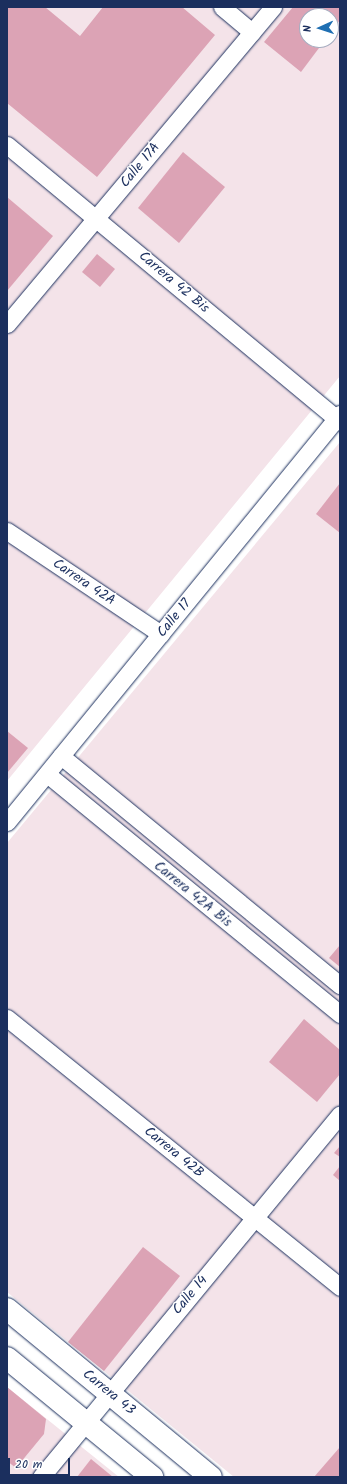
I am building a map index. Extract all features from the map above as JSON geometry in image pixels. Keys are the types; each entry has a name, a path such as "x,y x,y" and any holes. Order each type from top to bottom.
{"street":[{"path":"222,7 252,32"},
{"name":"Calle 17A","path":"7,324 273,7"},
{"name":"Carrera 42 Bis","path":"7,145 339,418"},
{"name":"Calle 17","path":"7,822 339,418"},
{"name":"Carrera 42A","path":"7,531 161,634"},
{"name":"Carrera 42A Bis","path":"61,756 340,985"},
{"name":"Carrera 42A Bis","path":"47,774 340,1014"},
{"path":"251,941 264,923"},
{"path":"310,989 323,971"},
{"name":"Carrera 42B","path":"7,1018 340,1287"},
{"name":"Calle 14","path":"41,1477 340,1114"},
{"name":"Carrera 43","path":"7,1309 110,1392 211,1477"},
{"path":"7,1358 152,1477"}],"shaded area":[{"path":"7,7 340,7 340,376 7,781"},
{"path":"340,442 340,1477 234,1477 7,1292 7,843"},
{"path":"7,1387 119,1477 7,1477"}],"building":[{"path":"7,7 45,7 80,36 103,7 182,7 215,35 97,177 7,103"},
{"path":"293,7 340,7 339,21 339,8 299,8 299,48 319,48 301,72 264,42"},
{"path":"183,152 225,187 179,243 138,208"},
{"path":"7,197 53,236 7,291"},
{"path":"97,254 115,269 100,287 82,272"},
{"path":"340,483 340,533 316,514"},
{"path":"7,731 28,748 7,773"},
{"path":"340,945 340,967 329,958"},
{"path":"304,1019 340,1050 340,1074 317,1102 269,1062"},
{"path":"340,1146 340,1157 334,1153"},
{"path":"340,1166 340,1181 333,1175"},
{"path":"143,1247 180,1276 104,1371 68,1342"},
{"path":"7,1387 46,1419 44,1434 16,1468 7,1461"},
{"path":"340,1447 340,1477 314,1477"},
{"path":"91,1459 113,1477 77,1477"}]}
